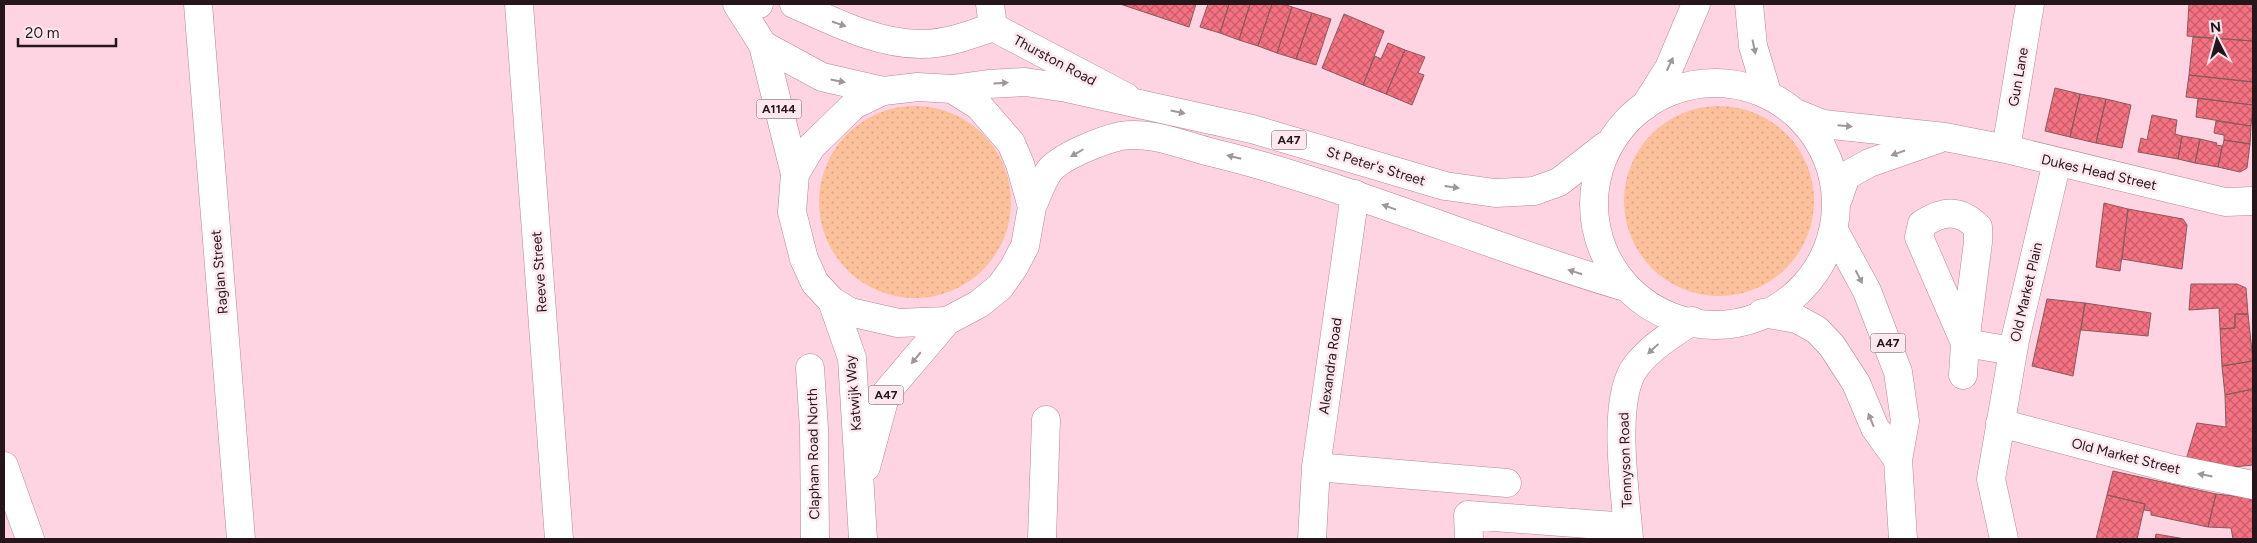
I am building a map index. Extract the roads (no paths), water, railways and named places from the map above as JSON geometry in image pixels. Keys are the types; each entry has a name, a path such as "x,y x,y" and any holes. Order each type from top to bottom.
{"main road":[{"name":"Raglan Street","path":"198,4 241,539"},
{"name":"Reeve Street","path":"519,4 559,539"},
{"path":"794,4 832,22 907,43 922,44 945,42 991,15"},
{"path":"1696,4 1669,68 1645,106 1610,142 1596,168 1590,186 1591,210 1596,236 1606,264 1622,286 1646,306 1668,315 1692,321 1715,323 1762,313 1794,301 1820,268 1836,234 1838,199 1831,163 1822,144 1798,114 1766,89 1753,46 1749,4"},
{"name":"Gun Lane","path":"2006,149 2030,4"},
{"name":"A1144","path":"746,5 763,45 795,174"},
{"name":"Thurston Road","path":"991,15 1138,104"},
{"path":"763,45 822,78 883,91"},
{"name":"St Peter's Street","path":"883,91 918,87 952,89 1025,82 1067,88 1252,128 1445,186 1495,193 1534,191 1559,182 1610,142"},
{"path":"1645,106 1679,91 1703,87 1766,89"},
{"path":"883,91 854,105 812,147 795,174 792,212 804,259 815,283 832,301 850,312 898,323 947,321 979,304 1000,287 1014,267 1024,246 1032,207 1020,164 1011,143 979,106 952,89"},
{"name":"Dukes Head Street","path":"1798,114 1823,124 1944,137 2006,149 2225,202 2253,201"},
{"name":"A47","path":"1032,207 1050,170 1082,149 1122,136 1149,137 1244,160 1355,194 1563,268 1622,286"},
{"path":"1838,199 1846,176 1869,163 1944,137"},
{"name":"Old Market Plain","path":"2004,539 1992,479 2013,351 2057,162"},
{"name":"Alexandra Road","path":"1312,539 1316,467 1355,194"},
{"name":"A47","path":"1836,234 1867,291 1898,372 1905,421 1898,460 1903,539"},
{"name":"Katwijk Way","path":"832,301 852,358 863,539"},
{"path":"1762,313 1797,319 1817,330 1832,346 1856,383 1875,428 1898,460"},
{"name":"Katwijk Way","path":"860,488 886,393 947,321"},
{"name":"Tennyson Road","path":"1628,533 1621,429 1624,388 1635,367 1656,346 1692,321"},
{"path":"1963,375 1965,343 2013,351"},
{"name":"Clapham Road North","path":"810,368 814,429 815,539"},
{"path":"1042,539 1046,420"},
{"name":"Old Market Street","path":"2000,423 2174,469 2253,484"},
{"path":"4,466 30,539"},
{"path":"1316,467 1506,483"},
{"path":"1469,539 1468,515 1628,533"}]}
